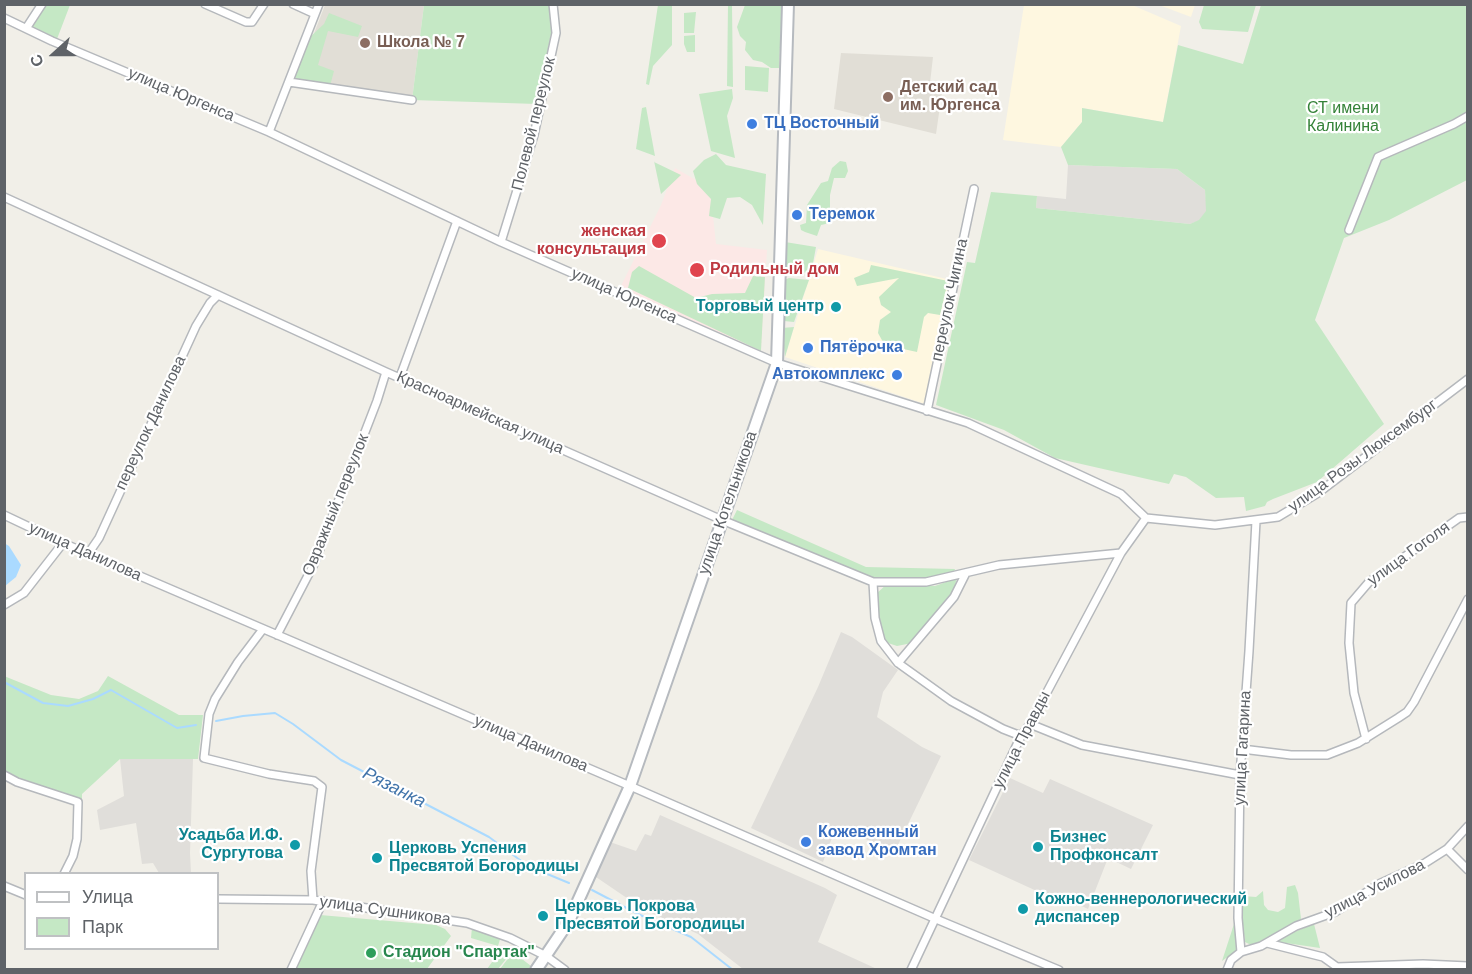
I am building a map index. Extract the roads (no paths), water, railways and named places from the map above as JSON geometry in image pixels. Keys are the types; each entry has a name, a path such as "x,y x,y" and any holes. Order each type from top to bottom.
{"street":[{"path":"27,27 42,4"},
{"path":"206,4 246,22 252,22 264,4"},
{"path":"293,4 315,14"},
{"path":"269,132 319,4"},
{"name":"Полевой переулок","path":"501,242 539,115 556,33 553,4"},
{"name":"улица Котельникова","path":"536,969 569,921 630,786 777,363 788,4"},
{"name":"улица Юргенса","path":"4,18 27,27 52,41 269,132 501,242 777,363 968,423 1120,494 1146,518"},
{"path":"289,82 412,100"},
{"path":"1349,230 1377,157 1455,124 1467,116"},
{"name":"переулок Чигина","path":"927,411 974,189"},
{"name":"Красноармейская улица","path":"4,197 386,372 722,520 873,582 926,582 999,565 1121,553"},
{"path":"400,377 457,221"},
{"name":"переулок Данилова","path":"88,554 99,538 196,326 218,294"},
{"name":"Овражный переулок","path":"277,635 314,564 386,372"},
{"name":"улица Розы Люксембург","path":"1146,518 1215,525 1278,517 1318,493 1467,379"},
{"name":"улица Данилова","path":"4,515 88,554 936,919 1059,969"},
{"name":"улица Гоголя","path":"1366,739 1354,693 1349,643 1351,603 1369,582 1459,518 1467,517"},
{"name":"улица Правды","path":"911,969 1022,736 1121,553 1146,518"},
{"name":"улица Гагарина","path":"1241,952 1238,918 1240,776 1256,521"},
{"path":"4,604 24,593 63,543"},
{"path":"898,663 954,597 966,573"},
{"path":"873,582 875,618 881,641 898,663 951,701 1003,729 1022,736"},
{"path":"1242,749 1291,755 1327,755 1366,739 1407,712 1434,666 1467,599"},
{"path":"263,629 238,662 215,699 209,714 204,758 314,781 322,787 311,871 313,900"},
{"path":"1030,724 1082,746 1240,776"},
{"path":"4,775 16,782 78,802 77,839 73,856 65,872"},
{"name":"улица Усилова","path":"1241,952 1267,943 1296,926 1335,912 1381,883 1425,863 1447,849 1467,826"},
{"path":"1447,849 1467,870"},
{"path":"4,886 24,894"},
{"name":"улица Сушникова","path":"219,899 313,900 467,923 510,938 546,956 565,969"},
{"path":"291,969 323,901"},
{"path":"1267,943 1323,957 1337,967 1423,964 1467,966"},
{"path":"1227,969 1231,960 1241,952"}],"water":[{"path":"4,543 9,546 21,565 16,577 5,586"}],"waterway":[{"name":"Рязанка","path":"4,682 43,703 68,706 93,699 111,690 177,728 196,725"},
{"name":"Рязанка","path":"216,721 275,713 341,760 489,837 528,866 569,883"},
{"name":"Рязанка","path":"592,890 638,914 691,937 733,970"}],"place":[{"name":"Школа № 7","path":"365,43"},
{"name":"Детский сад им. Юргенса","path":"888,97"},
{"name":"ТЦ Восточный","path":"752,124"},
{"name":"Теремок","path":"797,215"},
{"name":"женская консультация","path":"659,241"},
{"name":"Родильный дом","path":"697,270"},
{"name":"Торговый центр","path":"836,307"},
{"name":"Пятёрочка","path":"808,348"},
{"name":"Автокомплекс","path":"897,375"},
{"name":"Кожевенный завод Хромтан","path":"806,842"},
{"name":"Усадьба И.Ф. Сургутова","path":"295,845"},
{"name":"Бизнес Профконсалт","path":"1038,847"},
{"name":"Церковь Успения Пресвятой Богородицы","path":"377,858"},
{"name":"Кожно-веннерологический диспансер","path":"1023,909"},
{"name":"Церковь Покрова Пресвятой Богородицы","path":"543,916"},
{"name":"Стадион \"Спартак\"","path":"371,953"}],"park label":[{"name":"СТ имени Калинина","path":"1343,118"}]}
